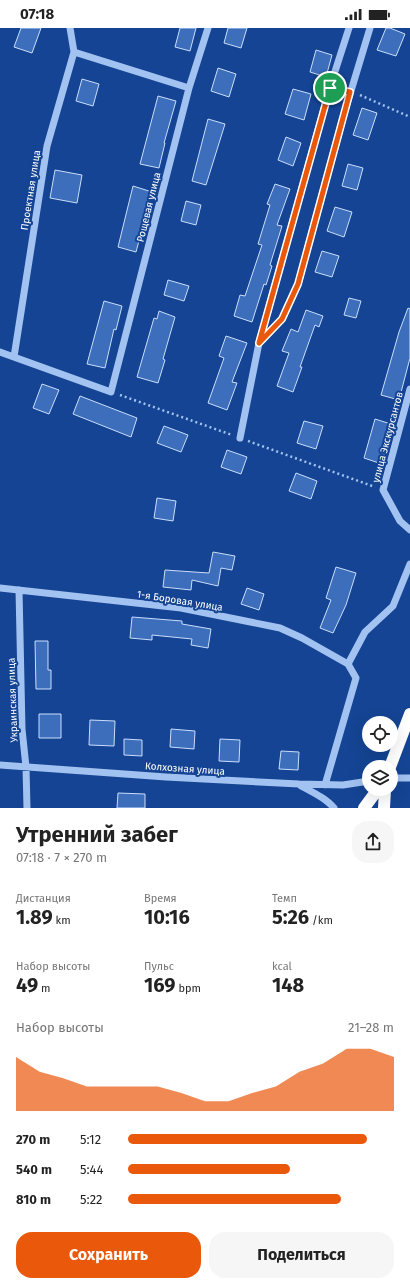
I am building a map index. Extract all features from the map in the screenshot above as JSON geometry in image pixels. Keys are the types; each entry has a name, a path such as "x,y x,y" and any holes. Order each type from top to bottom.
{"highway":[{"path":"393,760 410,714"},
{"path":"364,808 373,796"},
{"path":"384,808 385,796"}],"street":[{"name":"Проектная улица","path":"14,358 47,146 74,52 70,28"},
{"name":"Рощевая улица","path":"14,358 111,392 189,88 208,28"},
{"path":"240,438 259,343 326,102 349,28"},
{"path":"259,343 282,319 298,284 350,92 370,28"},
{"path":"74,52 189,88"},
{"path":"0,352 14,358"},
{"name":"улица Экскурсантов","path":"410,389 383,490 400,521 410,530"},
{"path":"325,785 356,678 348,664 365,632 393,606 410,564"},
{"name":"1-я Боровая улица","path":"0,588 181,608 280,628 302,638 348,664"},
{"name":"Украинская улица","path":"19,590 22,729 26,767 27,808"},
{"name":"Колхозная улица","path":"0,765 299,784 342,785 362,782"},
{"path":"398,778 410,778"},
{"path":"299,784 318,795 331,804 334,808"}],"path":[{"path":"350,92 410,116"}],"building":[{"path":"21,28 41,28 32,53 14,47"},
{"path":"180,28 196,28 190,51 175,47"},
{"path":"228,28 247,28 241,48 224,43"},
{"path":"386,28 390,28 405,34 396,56 377,50"},
{"path":"316,50 332,55 326,77 310,72"},
{"path":"218,68 236,74 229,97 211,91"},
{"path":"82,79 99,84 93,106 76,101"},
{"path":"293,89 311,94 304,120 285,114"},
{"path":"158,96 176,101 164,143 159,168 140,164"},
{"path":"362,108 377,113 368,140 353,135"},
{"path":"208,119 225,124 206,185 192,181"},
{"path":"286,137 301,143 293,166 278,160"},
{"path":"348,164 363,168 357,190 342,186"},
{"path":"55,170 82,175 77,203 50,198"},
{"path":"275,184 290,189 277,225 282,226 270,265 272,266 266,285 264,284 252,322 234,316 240,295 245,296 262,245 258,244 270,205 267,204"},
{"path":"133,186 152,192 136,252 118,247"},
{"path":"186,201 201,205 196,225 181,221"},
{"path":"335,207 352,212 344,237 327,231"},
{"path":"322,251 339,256 332,277 315,272"},
{"path":"168,280 189,286 184,301 164,295"},
{"path":"349,298 361,301 356,318 344,315"},
{"path":"104,301 122,306 116,330 114,329 105,368 87,364"},
{"path":"408,308 410,309 410,358 399,400 381,395 399,332"},
{"path":"306,310 323,316 319,327 315,325 293,392 277,386 289,353 282,351 291,329 298,332"},
{"path":"159,311 175,317 158,383 137,377 154,318 157,319"},
{"path":"226,336 247,343 232,382 237,383 227,410 208,403 224,358 219,356"},
{"path":"42,384 59,390 49,414 33,408"},
{"path":"80,396 137,418 131,437 73,414"},
{"path":"375,419 394,425 382,464 364,458"},
{"path":"304,421 323,426 316,449 297,443"},
{"path":"164,426 188,435 181,452 157,443"},
{"path":"227,450 247,457 241,474 221,467"},
{"path":"296,473 317,481 311,499 289,491"},
{"path":"157,498 176,501 173,521 154,518"},
{"path":"213,552 235,556 232,570 221,568 218,586 192,580 191,590 163,587 165,570 209,573"},
{"path":"336,567 356,573 346,605 333,633 320,628 331,600 326,598"},
{"path":"247,588 264,594 259,610 241,604"},
{"path":"132,617 182,621 182,624 211,629 208,648 191,645 192,639 152,635 152,640 130,638"},
{"path":"35,641 48,641 48,670 51,670 51,689 36,689"},
{"path":"39,714 61,714 61,738 39,738"},
{"path":"90,720 115,721 114,746 89,745"},
{"path":"171,729 195,731 194,749 170,747"},
{"path":"124,739 142,740 142,756 124,755"},
{"path":"220,739 240,740 239,762 219,761"},
{"path":"281,751 299,752 298,770 279,769"},
{"path":"118,793 145,794 145,808 117,808"}],"route":[{"path":"330,88 350,92 298,284 282,319 259,343 288,241 330,88"}]}
